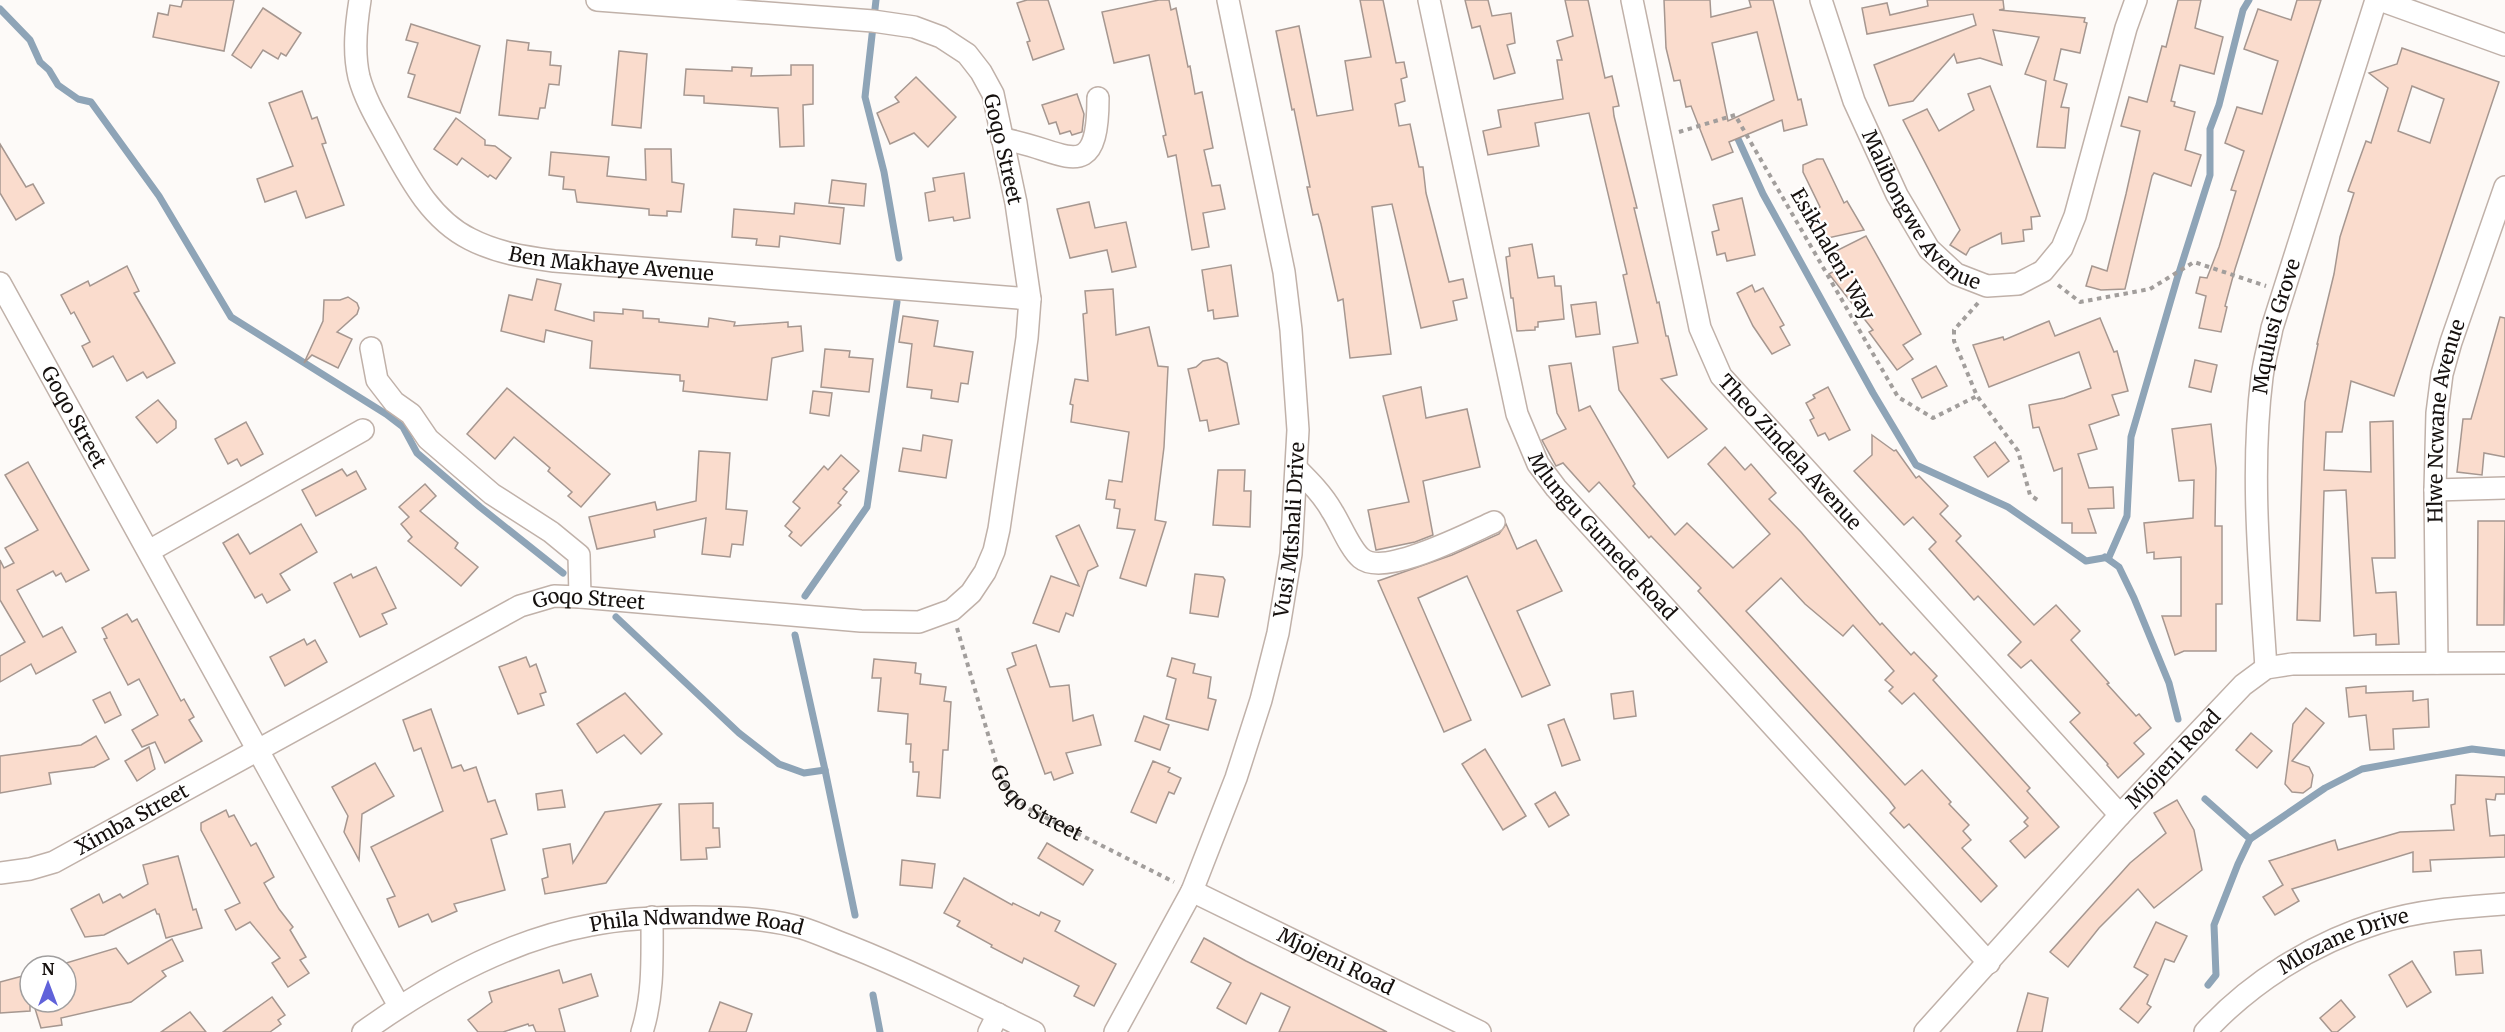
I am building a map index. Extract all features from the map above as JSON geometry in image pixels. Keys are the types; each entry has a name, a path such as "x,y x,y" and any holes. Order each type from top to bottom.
{"street":[{"name":"Ben Makhaye Avenue","path":"360,0 356,27 356,50 359,75 367,100 410,178 427,203 449,225 469,239 518,256 554,261 1030,299"},
{"name":"Goqo Street","path":"258,748 520,606 554,596 892,623 919,622 952,610 971,593 985,572 994,551 1008,475 1030,299 1021,232 993,93 981,72 967,54 941,37 914,27 873,21 597,0"},
{"name":"Vusi Mtshali Drive","path":"1115,1032 1192,891 1236,778 1261,700 1278,633 1291,554 1297,469 1296,378 1284,273 1228,0"},
{"name":"Mlungu Gumede Road","path":"1429,0 1517,414 1538,464 1563,497 1989,963"},
{"name":"Theo Zindela Avenue","path":"1632,0 1700,328 1720,376 2120,815"},
{"name":"Malibongwe Avenue","path":"1821,0 1854,101 1903,204 1929,249 1956,274 1987,286 2018,284 2043,271 2062,248 2075,216 2136,0"},
{"path":"2378,0 2505,45"},
{"name":"Mqulusi Grove","path":"2266,668 2259,558 2258,446 2262,377 2272,328 2283,292 2378,0"},
{"path":"1002,139 1032,145 1064,157 1081,156 1089,149 1096,135 1098,98"},
{"name":"Hlwe Ncwane Avenue","path":"2437,663 2435,490 2442,374 2451,342 2499,226 2505,187"},
{"name":"Goqo Street","path":"0,283 399,1006"},
{"path":"371,348 376,380 394,402 411,414 428,439 492,494 551,532 579,555 580,597"},
{"path":"149,551 363,430"},
{"path":"1297,469 1315,486 1331,508 1360,558 1370,563 1382,563 1426,552 1494,522"},
{"path":"2435,490 2505,488"},
{"name":"Mjojeni Road","path":"1925,1032 2120,815 2243,685 2266,668 2292,664 2505,663"},
{"name":"Ximba Street","path":"0,873 30,869 54,862 258,748"},
{"name":"Mjojeni Road","path":"1192,891 1480,1032"},
{"name":"Mlozane Drive","path":"2205,1032 2269,976 2326,943 2379,922 2453,907 2505,904"},
{"path":"642,1032 649,1008 652,977 652,916"},
{"name":"Phila Ndwandwe Road","path":"363,1032 399,1006 474,966 544,938 590,925 652,916 718,916 763,920 802,928 900,966 994,1023 1034,1032"}],"path":[{"name":"Esikhaleni Way","path":"1661,138 1735,115 1898,397 1933,418 1977,396"},
{"path":"2043,271 2073,299 2080,302 2150,289 2194,262 2283,292"},
{"path":"1987,286 1979,302 1954,330 1954,341 1977,396 2018,451 2030,495 2039,501"},
{"name":"Goqo Street","path":"952,610 999,772 1005,788 1014,800 1129,861 1192,891"}],"building":[{"path":"183,0 234,0 224,51 153,37 158,13 168,15 170,5 181,7"},
{"path":"1027,0 1048,0 1064,49 1033,60 1027,42 1030,41 1017,3"},
{"path":"1169,0 1171,10 1176,8 1195,94 1202,92 1213,148 1204,150 1212,186 1220,185 1225,209 1203,213 1209,247 1192,250 1176,155 1168,157 1163,136 1166,135 1149,55 1114,63 1102,12"},
{"path":"1360,0 1383,0 1396,63 1404,62 1407,77 1401,79 1405,101 1395,104 1399,126 1410,124 1419,167 1423,167 1426,193 1449,282 1463,279 1467,298 1453,301 1457,320 1421,328 1392,204 1372,207 1391,354 1350,358 1343,299 1338,301 1321,224 1318,214 1313,215 1307,187 1310,187 1276,31 1299,26 1317,116 1353,110 1345,61 1371,57"},
{"path":"1465,0 1488,0 1492,16 1511,13 1515,43 1507,45 1515,73 1494,79 1480,26 1472,28"},
{"path":"1565,0 1588,0 1605,78 1612,76 1619,106 1613,107 1614,116 1637,208 1634,208 1677,375 1661,379 1707,429 1668,458 1619,390 1613,347 1638,343 1623,275 1627,274 1589,113 1535,123 1539,146 1488,155 1483,131 1501,127 1498,110 1563,99 1557,60 1562,60 1557,41 1573,36"},
{"path":"1664,0 1710,0 1711,17 1751,7 1749,0 1773,0 1798,100 1801,99 1807,125 1784,131 1782,120 1729,142 1733,152 1712,160 1691,106 1686,107 1680,80 1674,81 1666,48","holes":["1757,32 1774,100 1728,121 1712,43"]},
{"path":"1927,0 2003,0 2004,9 1999,10 2085,18 2084,22 2087,23 2080,53 2061,49 2054,80 2067,84 2061,107 2069,108 2065,148 2037,147 2046,81 2025,74 2039,37 1993,30 2002,65 1980,58 1957,63 1954,54 1913,101 1889,106 1874,65 1976,25 1973,14 1867,34 1862,8 1887,3 1890,15 1928,6"},
{"path":"2178,0 2201,0 2195,28 2223,37 2214,74 2180,65 2171,101 2175,102 2174,106 2195,112 2185,150 2201,155 2191,186 2154,173 2152,176 2125,289 2101,290 2086,286 2092,266 2107,271 2126,194 2140,131 2121,126 2129,97 2147,102 2162,46 2166,47"},
{"path":"2297,0 2321,0 2235,269 2221,332 2199,328 2206,296 2196,293 2200,277 2207,278 2219,247 2236,191 2231,190 2244,151 2225,143 2237,107 2262,114 2278,61 2244,49 2258,9 2291,20"},
{"path":"263,8 301,33 286,56 281,53 278,59 263,50 251,68 232,55"},
{"path":"411,24 480,46 460,113 408,97 415,75 408,73 418,43 406,40"},
{"path":"507,40 529,43 528,50 551,52 550,65 561,66 559,85 549,84 545,108 540,108 538,119 499,115"},
{"path":"2402,48 2499,82 2394,396 2351,381 2342,432 2326,432 2324,470 2371,472 2370,422 2393,421 2395,558 2372,558 2376,593 2396,592 2399,644 2376,645 2376,634 2354,636 2346,490 2324,491 2320,621 2297,620 2303,444 2305,402 2334,274 2340,237 2354,193 2348,191 2366,141 2371,143 2388,88 2369,73 2397,64","holes":["2412,86 2444,99 2430,143 2398,131"]},
{"path":"619,51 647,54 641,128 612,125"},
{"path":"791,65 813,65 813,104 803,105 804,146 780,147 778,108 704,103 704,96 684,95 686,69 732,71 732,67 752,68 751,76 791,75"},
{"path":"916,77 956,117 928,147 914,133 890,144 877,113 899,102 895,97"},
{"path":"1990,86 2040,216 2031,217 2032,229 2023,230 2024,241 2002,244 2001,233 1970,248 1966,255 1950,245 1960,230 1903,120 1927,109 1939,131 1974,110 1968,94"},
{"path":"302,91 312,119 317,117 326,143 322,144 344,205 306,218 296,191 265,202 257,179 293,166 269,103"},
{"path":"1077,94 1084,114 1082,132 1072,135 1070,131 1060,134 1056,122 1049,124 1042,105"},
{"path":"456,118 485,140 485,145 495,146 511,158 496,179 490,175 488,177 462,158 457,165 434,149"},
{"path":"0,144 26,187 33,184 44,203 16,220 0,193"},
{"path":"645,149 671,149 672,182 684,184 681,212 667,211 667,216 649,215 649,209 577,202 575,190 563,189 564,177 549,175 551,152 609,157 607,176 646,180"},
{"path":"1823,159 1844,203 1847,201 1864,230 1819,240 1805,215 1820,207 1803,172 1803,165"},
{"path":"964,173 970,218 954,221 953,217 929,221 925,193 935,191 933,178"},
{"path":"832,180 866,184 864,206 829,203"},
{"path":"1742,198 1755,255 1727,261 1725,253 1717,255 1712,232 1719,230 1713,205"},
{"path":"1089,202 1095,228 1126,222 1136,267 1112,272 1107,250 1070,258 1057,209"},
{"path":"795,203 844,208 840,244 780,236 779,247 756,245 757,239 732,237 734,209 794,214"},
{"path":"1866,236 1921,334 1903,345 1913,359 1897,370 1869,332 1873,330 1829,274 1836,270 1828,255"},
{"path":"1532,244 1538,278 1554,276 1555,286 1561,286 1564,319 1538,322 1535,330 1517,331 1506,257 1510,256 1509,248"},
{"path":"1231,265 1238,316 1214,319 1213,310 1208,311 1202,270"},
{"path":"127,266 139,291 134,293 175,363 147,378 143,372 127,381 113,356 93,367 82,346 90,342 74,312 71,314 61,295 88,281 90,286"},
{"path":"537,279 561,284 555,310 594,321 594,312 623,314 623,309 643,311 643,318 659,319 659,322 708,327 709,318 735,322 734,326 788,322 788,327 801,326 803,351 772,358 767,400 683,391 684,381 680,381 680,375 590,368 592,341 546,330 544,342 501,331 509,295 532,300"},
{"path":"1752,285 1755,292 1763,288 1784,325 1780,327 1790,345 1772,354 1753,326 1737,293"},
{"path":"1113,289 1116,335 1149,327 1158,366 1168,367 1164,447 1155,520 1166,522 1146,586 1120,578 1135,530 1117,528 1120,509 1114,508 1115,500 1106,499 1109,480 1122,482 1129,432 1071,422 1073,405 1070,404 1075,379 1088,381 1083,314 1087,313 1085,291"},
{"path":"348,297 357,303 359,308 357,314 337,332 352,339 338,368 312,355 304,363 323,321 324,300 340,300"},
{"path":"1596,302 1600,334 1576,337 1571,305"},
{"path":"903,316 938,321 934,346 973,352 968,384 961,383 958,402 931,398 932,390 907,387 912,344 899,342"},
{"path":"2500,317 2505,318 2505,457 2484,453 2482,475 2457,472 2463,419 2471,419"},
{"path":"2100,318 2114,352 2117,351 2128,391 2112,395 2119,415 2089,425 2097,449 2078,454 2089,488 2113,487 2114,508 2088,509 2096,533 2072,533 2072,523 2062,523 2062,468 2054,471 2039,427 2033,428 2029,405 2064,398 2091,388 2079,352 1989,387 1973,345 2003,337 2004,340 2049,321 2055,336"},
{"path":"825,349 850,351 849,357 873,359 869,392 821,387"},
{"path":"1218,358 1227,363 1239,424 1209,431 1207,420 1200,421 1188,369 1196,367 1203,361"},
{"path":"2195,360 2217,365 2211,392 2189,387"},
{"path":"1571,363 1579,411 1590,406 1635,484 1633,486 1675,535 1687,523 1733,568 1770,534 1708,464 1725,447 1745,470 1751,464 1776,493 1769,499 1801,532 1880,625 1882,623 1911,655 1914,652 1937,676 1933,680 2030,788 2027,791 2059,827 2025,858 2010,841 2028,826 2024,822 2028,818 1914,693 1902,704 1889,691 1893,687 1885,680 1894,671 1853,625 1843,636 1805,604 1781,578 1746,611 1905,785 1922,770 1951,802 1949,804 1969,825 1963,831 1971,840 1962,848 1997,886 1981,902 1909,824 1904,828 1890,813 1895,808 1889,800 1698,591 1701,588 1651,536 1649,538 1599,482 1589,492 1563,463 1556,466 1542,440 1566,429 1557,413 1549,366"},
{"path":"1936,366 1947,386 1922,398 1912,379"},
{"path":"1421,387 1426,418 1467,409 1480,467 1423,481 1433,535 1415,542 1376,550 1368,510 1409,502 1383,396"},
{"path":"1828,387 1850,430 1829,440 1825,433 1818,436 1810,420 1814,418 1806,403 1815,398 1813,395"},
{"path":"507,388 610,474 581,507 568,496 572,492 548,471 550,468 514,437 495,459 467,434"},
{"path":"813,391 832,393 829,416 810,413"},
{"path":"158,400 176,421 176,428 157,443 136,417"},
{"path":"246,422 263,454 241,466 237,459 228,464 215,439"},
{"path":"2211,424 2216,468 2215,526 2222,526 2222,604 2216,604 2216,651 2184,651 2175,655 2162,616 2181,616 2181,557 2154,559 2154,552 2147,553 2144,523 2193,518 2194,480 2179,481 2172,429"},
{"path":"923,435 952,440 946,478 899,471 903,448 921,451"},
{"path":"1872,435 1894,451 1896,450 1916,478 1919,476 1948,506 1940,514 1961,536 1956,541 2034,625 2056,605 2080,631 2071,640 2136,716 2139,714 2151,728 2134,743 2144,754 2118,778 2070,722 2080,713 2031,660 2021,668 2008,655 2021,642 1978,596 1974,600 1929,549 1936,542 1913,517 1904,525 1854,471 1872,455"},
{"path":"1995,442 2009,461 1988,477 1974,457"},
{"path":"699,451 730,453 726,509 747,511 743,545 732,544 730,557 702,554 706,518 654,530 655,537 597,549 589,517 655,502 657,510 696,501"},
{"path":"841,455 859,471 843,489 847,492 838,503 841,505 801,546 789,536 792,532 785,526 800,508 793,502 824,466 828,470"},
{"path":"28,462 89,570 66,582 61,573 56,576 53,571 17,590 43,637 62,627 76,652 36,674 31,664 0,682 0,656 25,642 0,600 0,560 4,568 14,563 5,548 38,530 5,475"},
{"path":"342,469 347,476 356,471 366,489 316,516 302,490"},
{"path":"1218,470 1245,470 1244,491 1251,491 1250,527 1213,525"},
{"path":"425,484 436,496 420,511 458,543 455,548 478,567 461,586 408,541 412,537 401,524 409,517 399,507"},
{"path":"2478,521 2505,521 2504,625 2477,625"},
{"path":"301,524 317,552 280,574 290,590 267,603 262,594 255,598 223,543 238,534 250,554"},
{"path":"1506,524 1517,549 1536,540 1562,591 1517,611 1550,685 1522,697 1467,576 1418,598 1471,720 1444,732 1378,581 1452,555 1499,534"},
{"path":"1079,525 1098,566 1088,571 1073,616 1066,613 1059,632 1033,623 1051,576 1079,586 1056,536"},
{"path":"376,567 396,608 382,614 387,624 360,637 334,583 351,574 353,578"},
{"path":"1195,574 1223,577 1225,580 1218,617 1190,613"},
{"path":"127,614 132,622 137,619 181,701 184,699 194,717 189,720 202,741 165,763 155,742 142,747 132,730 158,715 139,679 128,685 104,639 107,638 102,628"},
{"path":"304,639 307,645 315,640 327,662 285,686 270,657"},
{"path":"1036,645 1050,687 1069,685 1073,721 1093,715 1101,745 1066,753 1073,773 1054,780 1051,772 1045,774 1007,669 1016,665 1012,653"},
{"path":"526,657 530,667 536,664 546,692 540,694 544,705 518,714 499,667"},
{"path":"1172,658 1195,664 1193,673 1211,677 1208,698 1216,700 1208,730 1166,719 1176,679 1167,676"},
{"path":"874,659 916,663 915,673 921,674 920,684 946,687 944,701 951,702 948,750 943,750 940,798 917,796 919,772 913,772 913,762 910,762 911,744 906,744 908,714 878,711 881,678 872,678"},
{"path":"2366,686 2366,693 2413,691 2413,701 2428,699 2429,727 2393,729 2394,749 2370,750 2366,715 2349,717 2346,688"},
{"path":"1633,691 1636,716 1614,719 1611,694"},
{"path":"110,692 121,715 105,723 93,700"},
{"path":"625,693 662,734 641,754 624,735 597,753 577,724"},
{"path":"2306,708 2324,723 2292,761 2309,767 2313,775 2311,787 2303,793 2292,792 2285,784 2293,724"},
{"path":"431,709 452,768 461,765 464,771 476,767 488,802 495,800 507,834 491,839 505,890 454,904 457,911 432,922 428,914 399,927 387,899 395,896 371,847 443,811 421,748 414,751 403,720"},
{"path":"1144,716 1169,725 1160,750 1135,741"},
{"path":"1564,719 1580,760 1562,766 1548,725"},
{"path":"2251,733 2272,751 2257,768 2236,750"},
{"path":"96,736 109,759 94,767 49,773 51,784 0,793 0,756 81,745"},
{"path":"149,747 155,769 137,781 125,761"},
{"path":"1485,749 1526,816 1503,830 1462,764"},
{"path":"1153,761 1170,768 1168,772 1181,778 1174,794 1169,792 1156,823 1131,812"},
{"path":"375,763 394,796 362,814 359,860 344,832 348,816 332,787"},
{"path":"2456,775 2505,777 2505,794 2496,794 2495,800 2486,799 2490,836 2505,835 2505,857 2430,860 2431,871 2413,872 2413,852 2292,889 2299,901 2275,915 2263,897 2283,885 2269,861 2335,840 2338,850 2400,832 2454,830 2451,805 2455,804"},
{"path":"562,790 565,807 538,810 536,794"},
{"path":"1555,792 1569,815 1549,827 1535,804"},
{"path":"2177,800 2194,830 2202,870 2154,908 2138,889 2099,928 2068,967 2050,952 2130,863 2166,833 2154,813"},
{"path":"713,803 713,828 719,828 720,847 706,848 707,859 681,860 679,804"},
{"path":"661,804 606,883 545,894 542,879 548,877 543,849 570,844 573,863 605,812"},
{"path":"226,810 229,817 234,815 251,846 256,843 274,877 264,883 293,927 290,930 306,957 300,960 309,973 288,987 272,963 280,958 250,922 236,930 225,910 240,903 201,830 201,823"},
{"path":"1047,843 1093,870 1083,885 1038,858"},
{"path":"178,856 193,910 196,909 202,928 166,938 159,914 155,909 104,935 85,937 71,909 99,894 103,903 120,894 123,898 148,884 143,865"},
{"path":"902,860 935,864 932,888 900,885"},
{"path":"964,878 1012,905 1013,903 1039,916 1041,912 1060,921 1055,931 1116,964 1094,1006 1074,996 1079,986 1024,958 1022,963 957,926 960,921 944,913"},
{"path":"2156,922 2187,936 2174,962 2165,959 2147,1004 2151,1007 2138,1023 2120,1009 2148,975 2134,967"},
{"path":"1204,938 1387,1032 1279,1032 1290,1007 1261,993 1246,1024 1217,1008 1231,983 1191,962"},
{"path":"172,939 183,961 162,971 166,976 131,1002 61,1018 62,1025 41,1028 37,1014 78,1014 78,959 116,948 128,964"},
{"path":"2481,950 2483,973 2456,975 2454,952"},
{"path":"2412,961 2431,992 2407,1007 2389,975"},
{"path":"559,970 563,983 591,974 598,996 559,1009 565,1032 536,1032 533,1025 528,1024 503,1032 478,1032 468,1020 492,1002 489,992"},
{"path":"18,977 18,1012 0,1013 0,982"},
{"path":"2028,993 2048,998 2042,1032 2017,1032"},
{"path":"272,997 285,1015 278,1020 281,1024 270,1032 223,1032"},
{"path":"2341,1000 2355,1017 2337,1032 2332,1032 2320,1018"},
{"path":"720,1002 752,1014 746,1032 709,1032"},
{"path":"190,1012 206,1032 161,1032"}],"waterway":[{"path":"876,0 865,97 884,172 899,258"},
{"path":"1734,130 1763,194 1873,393 1916,465 2008,507 2086,561 2109,557 2127,516 2131,437 2210,175 2210,129 2219,105 2243,10 2249,0"},
{"path":"0,9 30,40 40,62 49,70 58,85 78,99 91,102 159,196 231,317 403,427 417,453 563,573"},
{"path":"805,596 867,507 897,302"},
{"path":"2105,557 2119,567 2134,598 2169,683 2178,719"},
{"path":"616,617 739,733 779,764 804,773 825,770 855,915"},
{"path":"795,635 825,770"},
{"path":"2250,839 2325,788 2362,769 2472,749 2505,753"},
{"path":"2205,799 2250,839 2214,925 2216,975 2208,985"},
{"path":"873,995 880,1032"}]}
